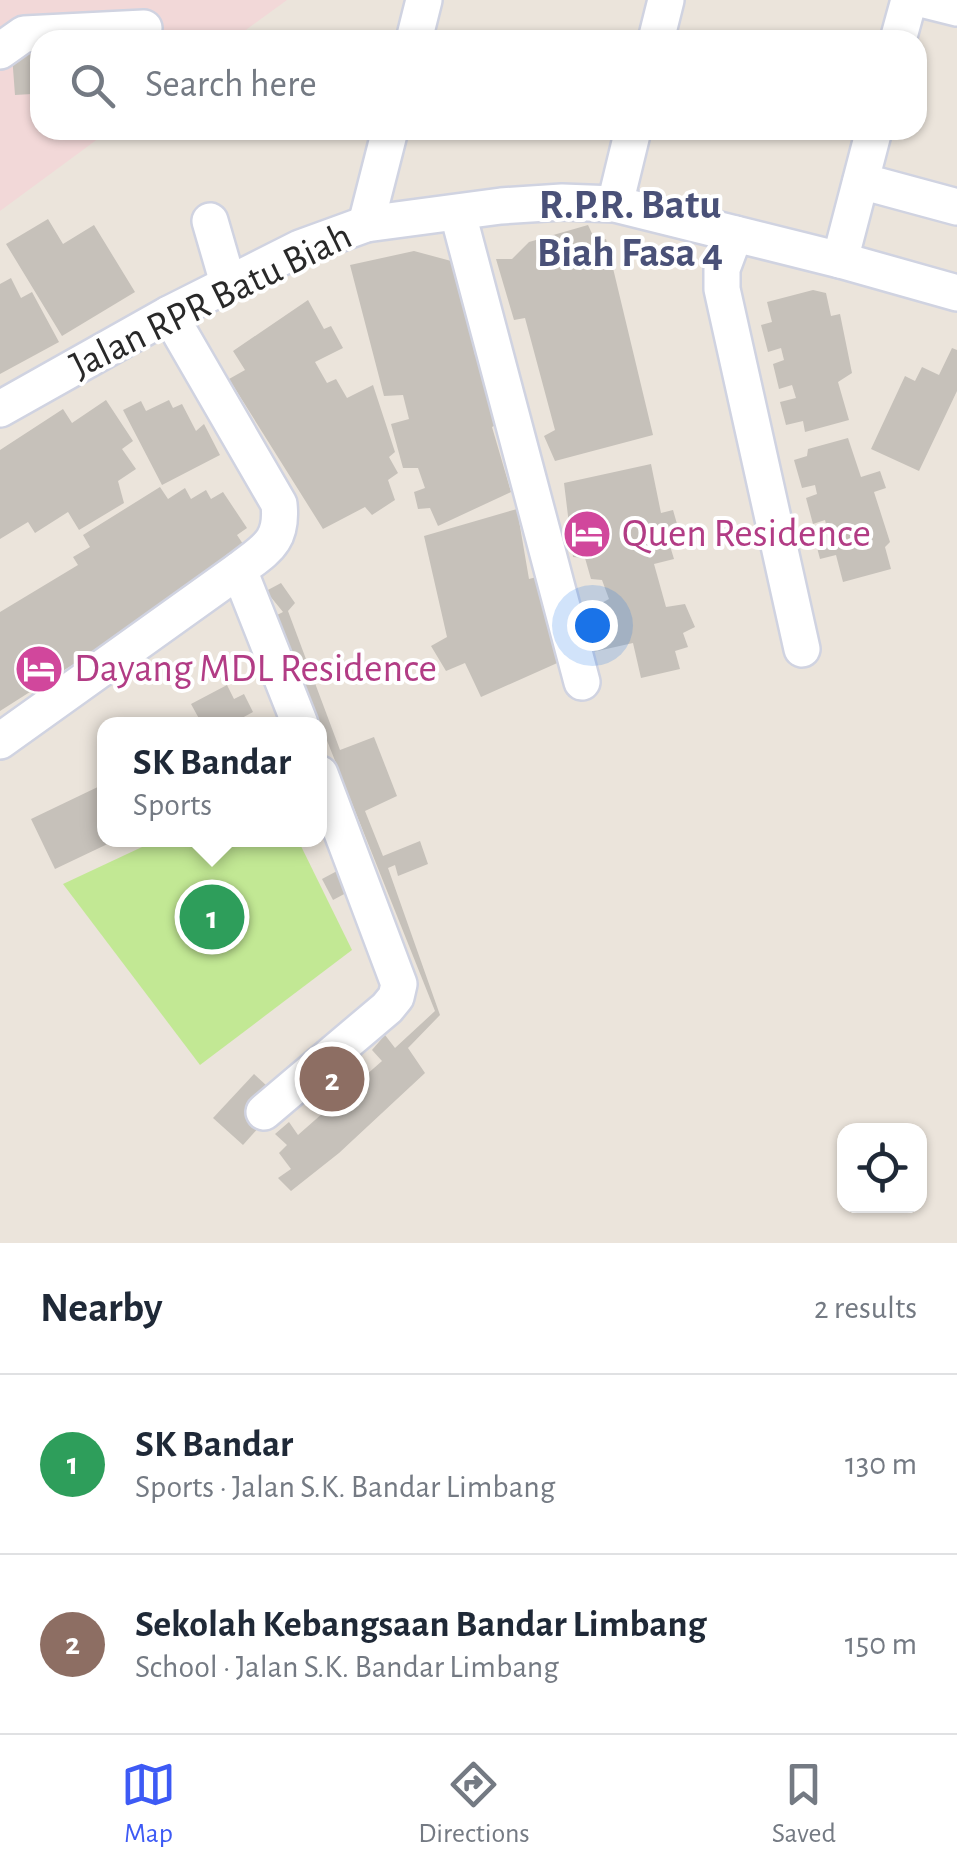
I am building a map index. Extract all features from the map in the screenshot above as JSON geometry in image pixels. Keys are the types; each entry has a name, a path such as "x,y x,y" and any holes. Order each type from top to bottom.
{"street":[{"path":"416,30 424,0"},
{"path":"658,30 666,0"},
{"path":"901,30 909,0"},
{"path":"925,0 957,8"},
{"path":"104,30 144,28"},
{"path":"0,50 30,34"},
{"path":"366,224 387,140"},
{"path":"614,204 630,140"},
{"path":"840,260 871,140"},
{"path":"861,181 957,207"},
{"name":"Jalan RPR Batu Biah","path":"0,409 228,284 300,248 366,224 562,202 614,204 840,260 957,294"},
{"path":"458,214 582,682"},
{"path":"210,222 228,284"},
{"path":"735,234 722,269 722,289 802,649"},
{"path":"0,741 239,570 272,544 281,525 279,504 170,314"},
{"path":"239,570 297,717"},
{"path":"264,1112 387,1008 400,984 327,792"}],"shaded area":[{"path":"0,0 287,0 246,30 30,30 30,140 96,140 0,211"}],"green space":[{"path":"142,847 301,847 352,950 200,1065 63,884"}],"building":[{"path":"30,54 30,94 15,95 12,55"},
{"path":"48,219 63,244 94,225 135,292 62,336 6,244"},
{"path":"588,225 596,242 606,239 653,435 555,461 544,436 555,430 525,318 514,320 496,259 512,259 529,242"},
{"path":"414,251 466,265 481,327 470,333 475,355 488,351 504,421 492,427 511,492 438,526 430,508 418,509 414,492 425,488 418,468 403,468 391,424 409,419 403,395 384,396 350,265"},
{"path":"11,278 21,298 32,292 59,342 0,374 0,284"},
{"path":"813,290 826,293 831,316 840,314 852,373 838,382 849,420 805,432 803,421 786,425 780,402 796,398 792,385 779,389 773,364 784,360 781,348 768,352 761,325 772,322 767,302"},
{"path":"308,300 324,329 331,326 343,348 315,362 327,383 336,379 347,398 373,385 395,452 389,457 398,473 388,480 395,500 372,515 365,507 323,529 229,379 245,370 233,351"},
{"path":"952,348 957,350 957,391 919,471 871,449 905,376 915,381 922,367 939,375"},
{"path":"106,400 133,441 122,449 136,469 118,481 124,503 79,530 68,512 35,533 28,522 0,539 0,450 63,409 72,423"},
{"path":"169,400 173,408 182,404 196,431 204,424 220,455 162,485 123,410 141,401 146,411"},
{"path":"848,438 861,477 880,471 886,488 874,492 890,542 885,547 891,569 843,582 836,555 820,559 814,536 828,532 825,520 813,524 806,498 817,494 815,485 802,488 794,460 807,456 808,449"},
{"path":"651,464 661,513 673,510 679,531 667,536 674,559 654,564 666,607 685,604 695,627 683,633 688,647 675,651 680,669 641,678 633,643 593,652 588,631 601,623 598,605 609,599 602,580 591,579 585,558 573,557 564,483"},
{"path":"160,487 168,499 185,488 191,499 206,490 211,499 223,492 247,528 237,535 249,553 58,674 62,682 37,698 33,690 0,711 0,612 78,565 73,557 90,547 83,535"},
{"path":"517,509 529,579 544,575 564,660 481,697 465,663 446,671 431,646 447,637 424,536"},
{"path":"281,583 295,603 288,611 340,750 374,737 397,796 365,811 383,856 420,841 428,864 398,876 395,865 388,868 440,1015 408,1048 425,1073 339,1153 291,1191 278,1178 291,1169 279,1153 287,1145 275,1134 289,1122 298,1135 382,1061 372,1050 385,1035 395,1048 435,1011 327,741 327,717 318,717 280,623 273,626 271,618 283,612 266,591"},
{"path":"227,685 234,699 244,694 253,712 244,717 198,717 191,704"},
{"path":"97,787 97,847 101,847 55,869 31,819"},
{"path":"337,871 348,892 333,900 322,879"},
{"path":"254,1074 267,1086 267,1118 243,1145 213,1118"}],"place":[{"name":"Quen Residence","path":"587,534"},
{"name":"Dayang MDL Residence","path":"39,669"},
{"name":"SK Bandar","path":"212,917"},
{"name":"Sekolah Kebangsaan Bandar Limbang","path":"332,1079"}],"district":[{"name":"R.P.R. Batu Biah Fasa 4","path":"630,229"}]}
